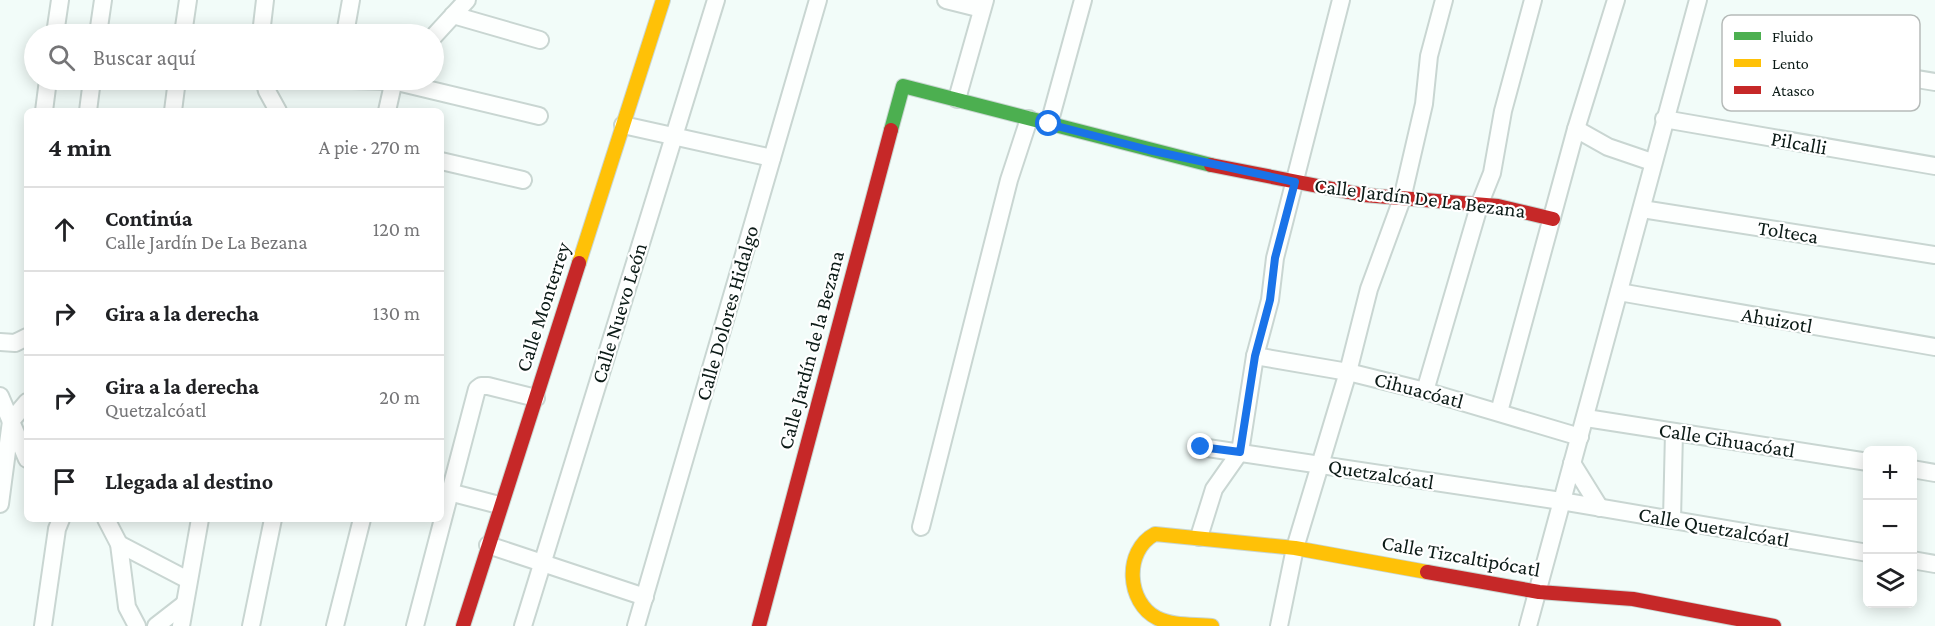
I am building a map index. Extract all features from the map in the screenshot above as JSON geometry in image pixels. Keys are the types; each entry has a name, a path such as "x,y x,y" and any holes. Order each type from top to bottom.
{"street":[{"path":"56,24 60,0"},
{"path":"99,24 103,0"},
{"path":"184,24 188,0"},
{"path":"262,24 266,0"},
{"path":"347,24 351,0"},
{"path":"444,25 467,0"},
{"name":"Calle Monterrey","path":"463,626 499,505 536,398 663,0"},
{"name":"Calle Nuevo León","path":"523,626 716,0"},
{"name":"Calle Dolores Hidalgo","path":"636,626 818,0"},
{"path":"946,0 984,5 957,99"},
{"path":"1049,124 1083,0"},
{"path":"1199,537 1214,489 1240,452 1255,356 1270,300 1275,258 1341,0"},
{"path":"1279,626 1295,548 1348,372 1369,289 1402,199 1424,104 1429,56 1444,0"},
{"path":"1425,391 1480,202 1492,173 1503,111 1533,0"},
{"path":"1499,412 1576,129 1616,0"},
{"path":"1528,626 1586,418 1696,0"},
{"path":"453,15 540,40"},
{"path":"1920,80 1935,82"},
{"name":"Calle Jardín De La Bezana","path":"903,86 1149,150 1295,182 1402,199 1480,202 1533,212 1553,219"},
{"name":"Calle Jardín de la Bezana","path":"759,626 903,86"},
{"path":"44,108 47,90"},
{"path":"88,108 91,90"},
{"path":"173,108 176,90"},
{"path":"267,90 276,108"},
{"path":"388,108 392,90"},
{"path":"434,90 539,116"},
{"path":"921,527 1009,180 1029,118"},
{"name":"Pilcalli","path":"1664,119 1935,166"},
{"path":"623,125 772,158"},
{"path":"1576,129 1608,147 1652,162"},
{"path":"444,162 523,180"},
{"name":"Tolteca","path":"1642,209 1935,255"},
{"name":"Ahuizotl","path":"1619,292 1935,347"},
{"path":"2,344 15,343 24,338"},
{"name":"Cihuacóatl","path":"1255,356 1348,372 1425,391 1580,437"},
{"path":"444,512 477,389 481,386 488,386 536,398"},
{"path":"0,396 24,450"},
{"path":"0,504 11,421 24,406"},
{"name":"Calle Cihuacóatl","path":"1586,418 1863,461"},
{"path":"1672,520 1674,432"},
{"name":"Quetzalcóatl","path":"1201,447 1561,501"},
{"path":"1572,463 1600,508"},
{"path":"1917,470 1935,473"},
{"path":"449,492 499,505"},
{"name":"Calle Quetzalcóatl","path":"1561,501 1863,552"},
{"path":"44,626 57,522"},
{"path":"108,522 119,544 127,607 136,626"},
{"path":"182,626 183,605 199,522"},
{"path":"251,626 272,522"},
{"path":"334,626 361,522"},
{"path":"415,626 441,522"},
{"name":"Calle Tizcaltipócatl","path":"1212,626 1157,618 1144,609 1133,588 1136,552 1141,542 1155,534 1295,548 1539,592 1633,599 1774,626"},
{"path":"119,544 188,580"},
{"path":"488,545 542,565 645,597"},
{"path":"1917,561 1935,564"},
{"path":"156,626 183,605"}],"traffic: fast":[{"path":"891,130 903,86 1211,165"}],"traffic: slow":[{"path":"579,263 663,0"},
{"path":"1212,626 1163,621 1147,611 1140,601 1133,577 1134,564 1138,552 1155,534 1295,548 1427,572"}],"traffic: jam":[{"path":"759,626 891,130"},
{"path":"1211,165 1364,195 1498,206 1553,219"},
{"path":"463,626 579,263"},
{"path":"1427,572 1539,592 1633,599 1774,626"}],"route":[{"path":"1049,124 1149,150 1295,182 1275,258 1270,300 1255,356 1240,452 1201,447"}]}
